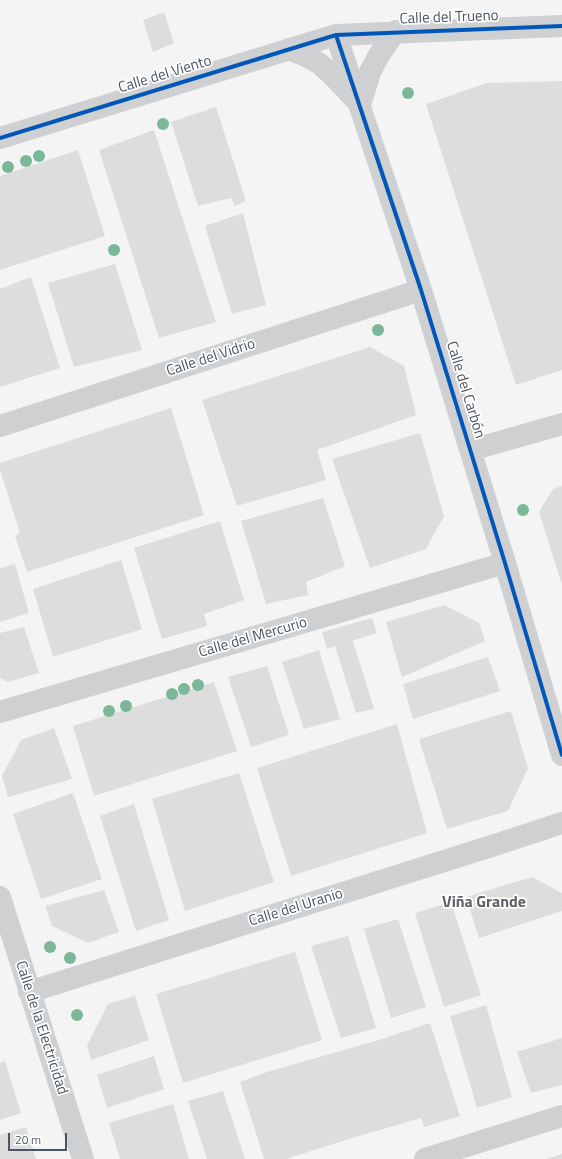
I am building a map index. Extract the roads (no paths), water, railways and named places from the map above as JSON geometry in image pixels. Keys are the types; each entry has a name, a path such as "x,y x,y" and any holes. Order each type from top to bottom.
{"street":[{"name":"Calle del Trueno","path":"336,35 396,31 562,26"},
{"path":"360,105 370,72 379,55 396,31"},
{"name":"Calle del Viento","path":"0,138 336,35"},
{"name":"Calle del Carbón","path":"336,35 421,290 471,450 562,755"},
{"path":"289,49 320,64 334,76 360,105"},
{"name":"Calle del Vidrio","path":"0,426 421,290"},
{"path":"471,450 562,424"},
{"name":"Calle del Mercurio","path":"0,712 505,563"},
{"name":"Calle del Uranio","path":"30,992 562,823"},
{"name":"Calle de la Electricidad","path":"0,897 83,1159"},
{"path":"424,1159 562,1116"}],"district":[{"name":"Viña Grande","path":"484,903"}]}
